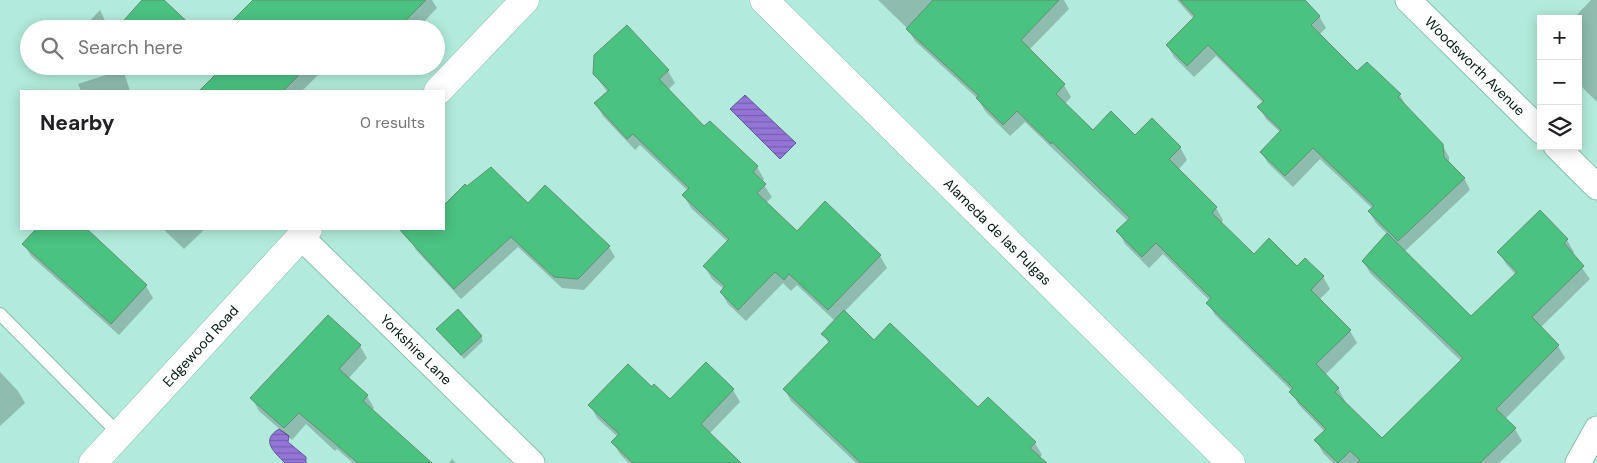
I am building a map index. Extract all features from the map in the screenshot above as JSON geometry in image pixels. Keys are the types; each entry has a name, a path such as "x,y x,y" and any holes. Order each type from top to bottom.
{"main road":[{"path":"439,90 525,0"},
{"name":"Alameda de las Pulgas","path":"764,0 1231,463"},
{"name":"Edgewood Road","path":"93,463 305,233"}],"street":[{"name":"Woodsworth Avenue","path":"1408,0 1537,127"},
{"path":"1560,150 1597,187"},
{"name":"Yorkshire Lane","path":"305,233 532,463"},
{"path":"1578,463 1597,429"}],"lane":[{"path":"0,314 119,434"}],"shaded area":[{"path":"745,95 796,143 780,159 730,109"},
{"path":"279,429 289,436 288,442 306,457 306,463 285,463 273,450 270,437"}],"building":[{"path":"142,0 164,0 185,20 124,20"},
{"path":"253,0 426,0 406,20 233,20"},
{"path":"933,0 1059,0 1021,40 1065,84 1056,94 1093,130 1111,111 1135,135 1152,118 1181,147 1169,159 1217,207 1212,213 1254,254 1269,238 1297,266 1305,258 1324,276 1311,290 1351,330 1316,364 1339,388 1335,392 1382,438 1463,358 1362,261 1387,233 1471,316 1517,272 1497,252 1540,210 1568,239 1564,243 1584,266 1532,317 1559,345 1496,409 1516,428 1480,463 1357,463 1360,460 1350,451 1338,463 1314,440 1326,429 1289,392 1293,388 1206,303 1211,298 1156,243 1142,257 1116,231 1130,218 1052,142 1051,144 1017,111 1003,125 976,98 979,96 906,29"},
{"path":"1180,0 1305,0 1320,16 1311,25 1357,71 1367,62 1401,94 1398,97 1443,144 1444,157 1465,178 1398,241 1368,211 1374,206 1313,148 1285,176 1260,152 1281,130 1257,107 1264,101 1208,45 1187,66 1166,45 1195,16"},
{"path":"627,25 669,70 659,79 704,126 710,121 758,166 753,172 766,184 757,193 797,231 825,201 881,255 828,310 789,274 784,280 775,272 738,310 720,292 725,286 703,266 729,239 682,195 689,188 633,134 627,139 594,103 609,90 593,74 594,55"},
{"path":"215,75 299,75 284,90 200,90"},
{"path":"491,167 528,203 545,185 610,246 578,279 554,277 511,237 454,289 400,230 445,230 445,204 465,184 467,186"},
{"path":"35,230 88,230 147,285 111,324 22,244"},
{"path":"458,309 482,336 461,355 436,329"},
{"path":"844,310 874,340 890,323 978,407 988,397 1036,442 1030,448 1047,463 861,463 783,389 830,341 821,334"},
{"path":"328,315 361,345 339,369 368,395 363,401 432,463 358,463 299,413 284,428 250,398"},
{"path":"706,362 734,389 701,424 741,463 633,463 611,442 619,434 588,405 628,364 652,387 654,384 670,399"}]}
